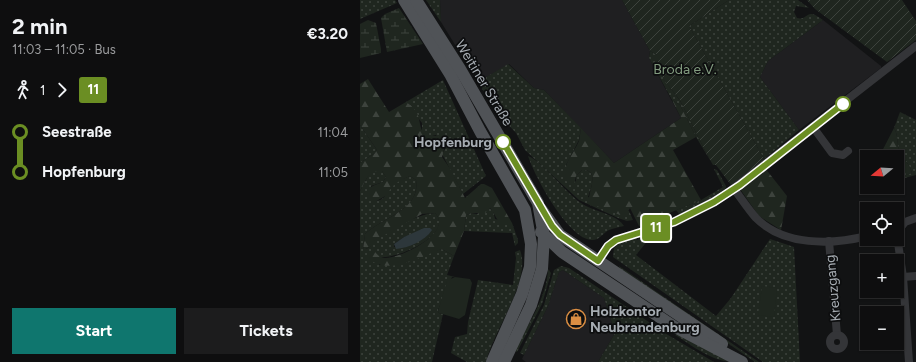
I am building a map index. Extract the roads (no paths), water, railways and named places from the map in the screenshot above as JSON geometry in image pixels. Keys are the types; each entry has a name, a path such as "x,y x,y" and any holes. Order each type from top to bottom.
{"main road":[{"name":"Weitiner Straße","path":"404,0 450,74 480,131 525,210 531,250 530,267 522,294 492,362"},
{"name":"Weitiner Straße","path":"416,0 462,73 538,202 544,236 543,263 538,286 531,304 504,362"},
{"path":"538,202 560,235 595,266 673,326 742,362"},
{"path":"525,210 544,236 568,256 595,266 748,362"},
{"path":"531,250 544,236 560,235"},
{"path":"543,263 553,257 568,256"}],"street":[{"path":"595,266 608,246 616,240 652,230 683,218 714,202 916,46"},
{"path":"813,127 832,153 843,155 848,151"},
{"path":"734,188 756,218 771,229 793,238 829,241 860,237"},
{"path":"904,225 916,218"},
{"name":"Kreuzgang","path":"829,241 837,335"},
{"path":"904,277 916,276"},
{"path":"904,294 908,362"}],"place":[{"name":"Hopfenburg","path":"503,142"},
{"name":"Holzkontor Neubrandenburg","path":"576,319"}],"park label":[{"name":"Broda e.V.","path":"685,69"}]}
